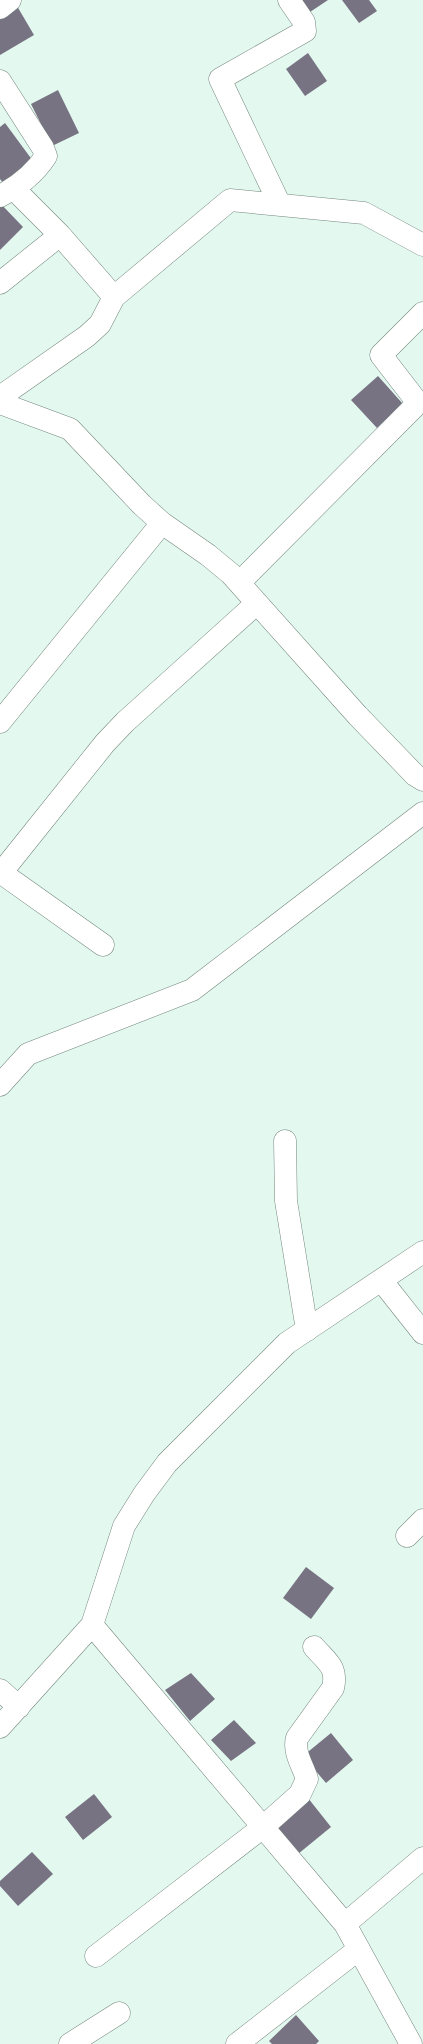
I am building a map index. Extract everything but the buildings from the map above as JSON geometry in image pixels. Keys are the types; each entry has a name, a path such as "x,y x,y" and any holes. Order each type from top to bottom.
{"street":[{"path":"0,8 10,0"},
{"path":"280,205 220,79 304,31 304,22 289,0"},
{"path":"0,81 44,148 46,156 41,164 7,193 60,235 114,297"},
{"path":"0,397 87,336 100,324 114,297 230,200 364,213 423,245"},
{"path":"3,274 60,235"},
{"path":"239,583 421,404 382,355 423,313"},
{"path":"0,403 70,429 142,505 162,523 208,555 239,583 358,716 415,775 423,780"},
{"path":"0,722 162,523"},
{"path":"103,945 1,872 105,743 125,722 257,603"},
{"path":"0,1085 28,1054 192,990 423,813"},
{"path":"285,1141 286,1201 306,1330"},
{"path":"0,1727 92,1625 124,1526 144,1494 167,1464 287,1343 423,1252"},
{"path":"381,1280 423,1333"},
{"path":"407,1536 423,1520"},
{"path":"92,1625 345,1924 411,2044"},
{"path":"96,1956 263,1827 300,1794 306,1785 306,1775 296,1748 297,1738 333,1688 336,1679 335,1671 314,1647"},
{"path":"0,1690 19,1707"},
{"path":"345,1924 423,1858"},
{"path":"237,2044 358,1949"},
{"path":"70,2044 119,2013"}]}
